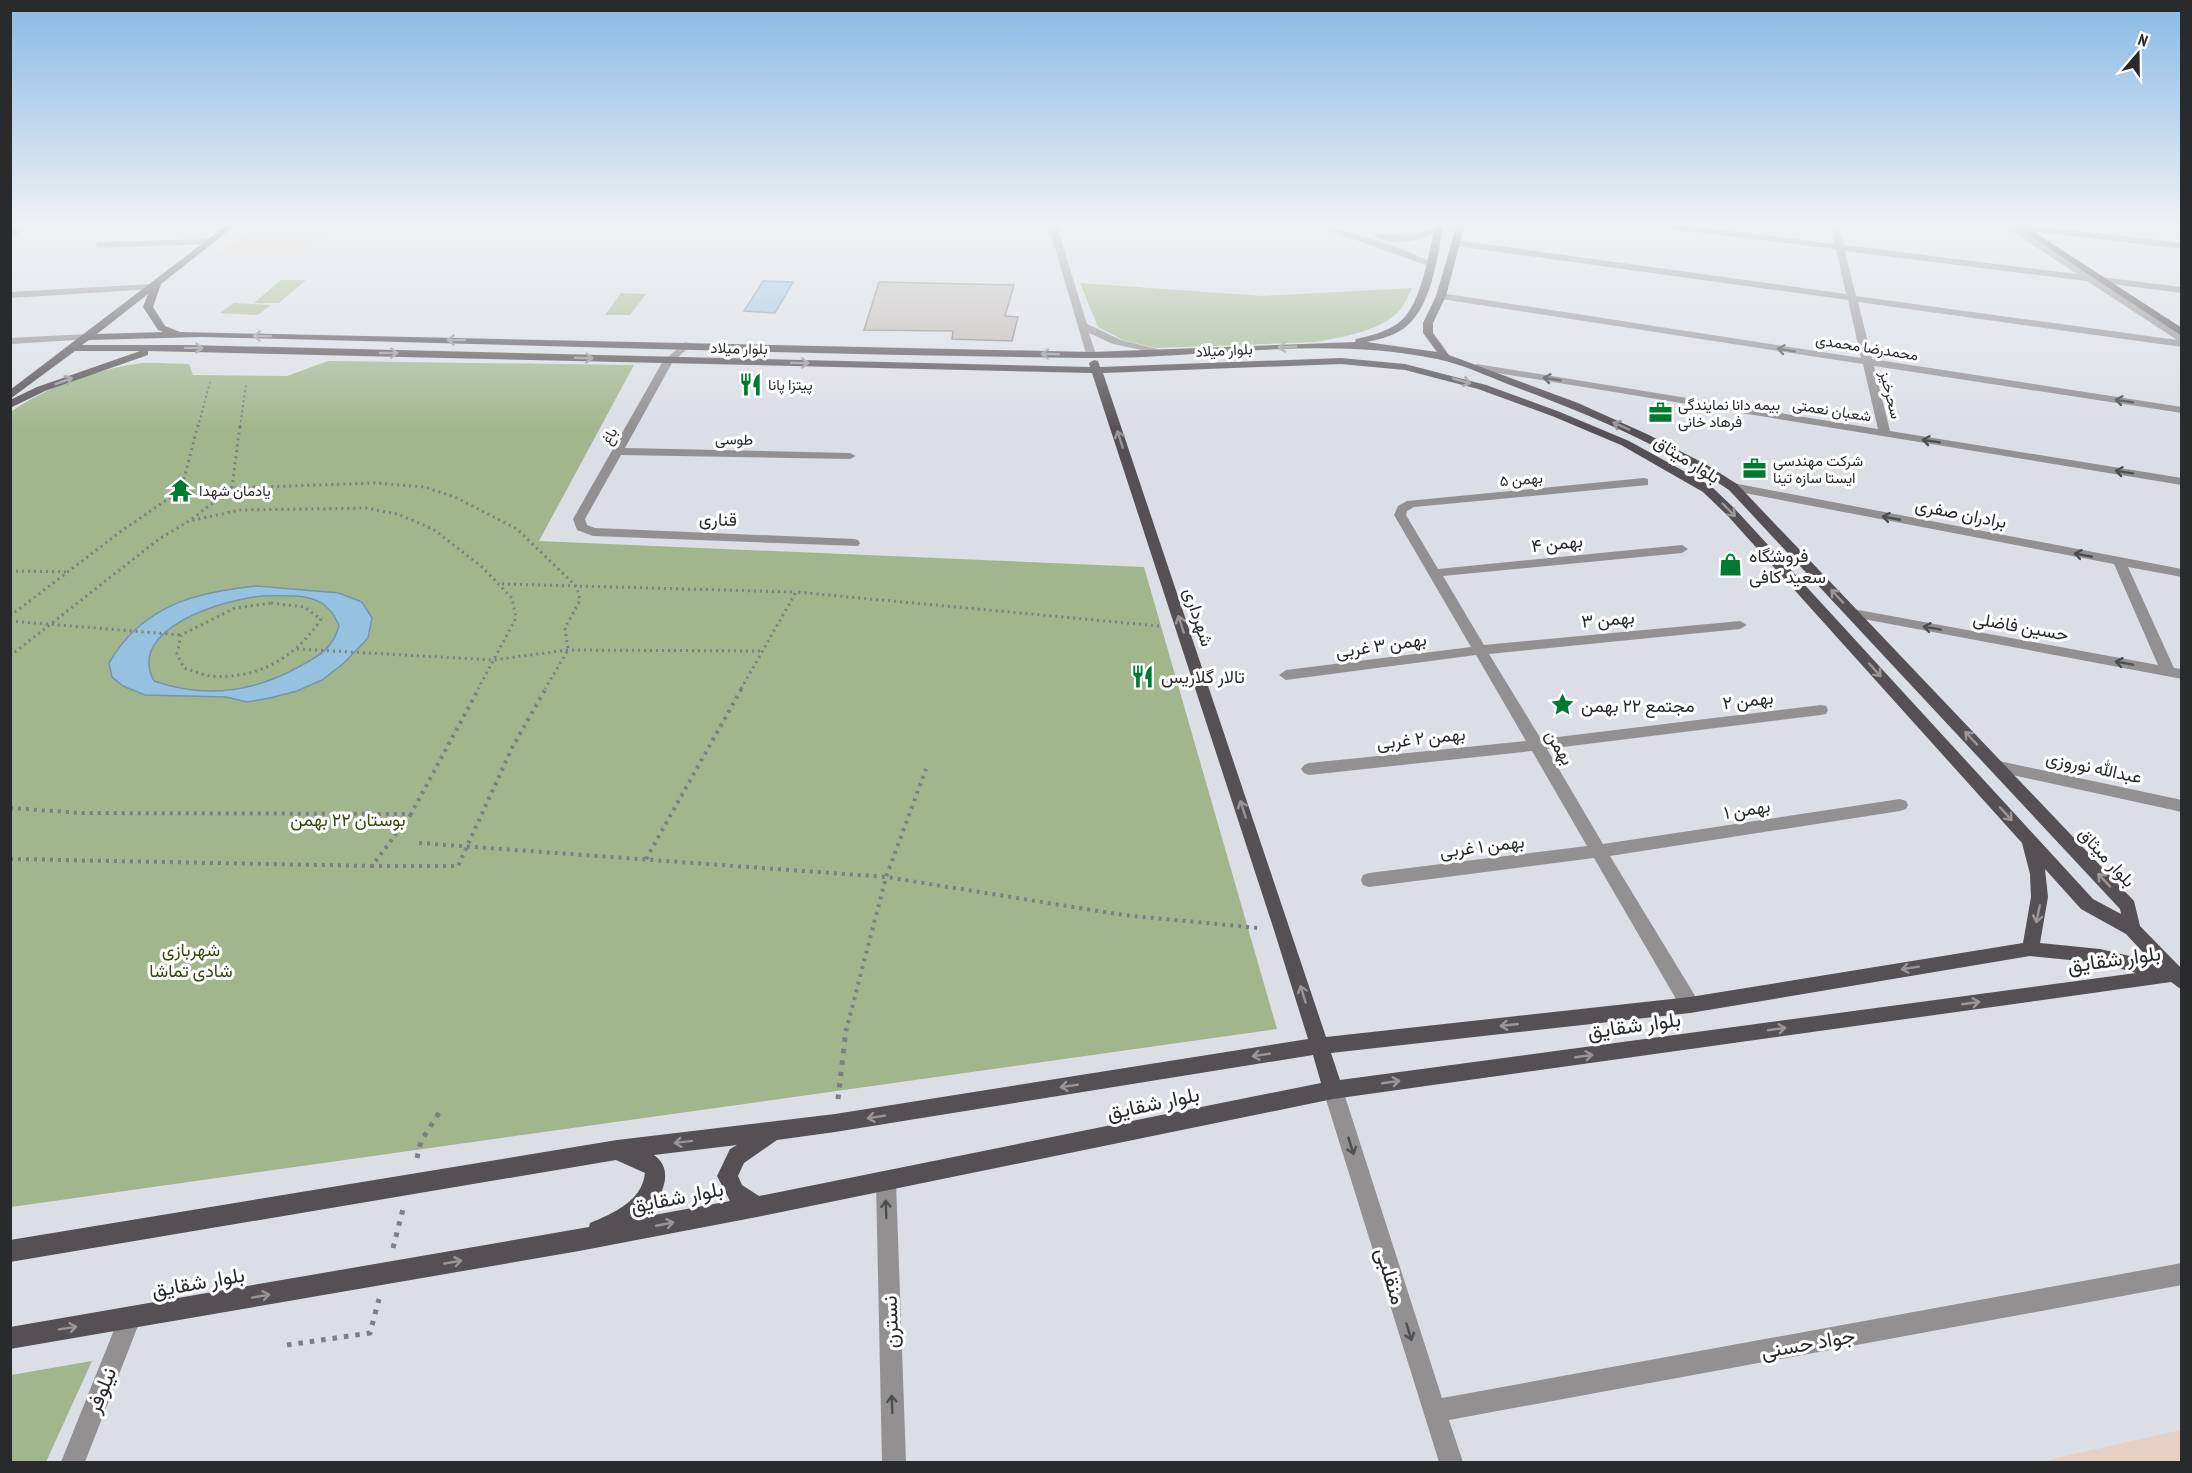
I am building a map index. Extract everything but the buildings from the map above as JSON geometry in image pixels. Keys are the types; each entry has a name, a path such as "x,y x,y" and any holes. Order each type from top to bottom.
{"main road":[{"path":"10,396 144,293"},
{"path":"152,293 148,307 160,328 182,334"},
{"path":"1346,344 1377,337 1398,327 1410,317 1423,293"},
{"path":"1442,293 1428,323 1428,333 1445,357"},
{"path":"2117,293 2181,333"},
{"name":"بلوار میلاد","path":"87,337 182,334 1091,355 1346,344"},
{"path":"475,355 487,341"},
{"name":"بلوار میثاق","path":"1346,344 1390,347 1445,357 1477,367 1574,405 1645,437 1703,467 1733,488 2128,906 2132,929"},
{"name":"بلوار میلاد","path":"73,348 158,348 1097,370 1341,361 1405,367"},
{"path":"10,405 41,389 158,348"},
{"name":"شهرداری","path":"1091,355 1283,930 1333,1090"},
{"name":"بلوار میثاق","path":"1405,367 1482,387 1556,414 1625,443 1707,489 1731,512 2087,904 2132,929"},
{"path":"2028,839 2037,868 2041,892 2040,914 2030,949"},
{"path":"2132,929 2179,978"},
{"name":"بلوار شقایق","path":"10,1251 617,1150 835,1123 1319,1046 1690,1005 2030,949 2100,956 2179,978"},
{"name":"بلوار شقایق","path":"10,1338 757,1207 1333,1090 2179,978"},
{"path":"757,1207 735,1192 727,1176 737,1156 754,1143 777,1131"},
{"path":"579,1240 625,1218 645,1202 656,1185 656,1168 646,1161 617,1150"}],"street":[{"path":"10,295 43,293"},
{"name":"شهرداری","path":"1073,293 1091,355"},
{"path":"1802,293 2181,344"},
{"name":"سحرخیز","path":"1850,293 1885,434"},
{"path":"2115,293 2181,339"},
{"name":"محمدرضا محمدی","path":"1441,296 2181,410"},
{"path":"1083,326 1117,342 1161,353"},
{"path":"10,341 87,337"},
{"name":"باغ","path":"581,527 579,519 668,361 686,345"},
{"name":"شعبان نعمتی","path":"1477,367 2181,482"},
{"name":"طوسی","path":"617,452 850,456"},
{"name":"بهمن ۵","path":"1402,509 1411,504 1644,482"},
{"name":"برادران صفری","path":"1733,488 2181,573"},
{"name":"بهمن","path":"1402,509 1400,514 1690,1005"},
{"name":"قناری","path":"581,527 593,532 854,543"},
{"name":"بهمن ۴","path":"1435,573 1682,549"},
{"path":"2120,562 2175,672"},
{"name":"حسین فاضلی","path":"1853,613 2175,672"},
{"name":"بهمن ۳","path":"1480,650 1740,625"},
{"name":"بهمن ۳ غربی","path":"1286,675 1480,650"},
{"name":"بهمن ۲","path":"1537,746 1821,710"},
{"name":"بهمن ۲ غربی","path":"1309,769 1537,746"},
{"name":"عبدالله نوروزی","path":"1999,767 2181,806"},
{"name":"بهمن ۱","path":"1599,851 1900,805"},
{"name":"بهمن ۱ غربی","path":"1369,880 1599,851"},
{"name":"منقلبی","path":"1333,1090 1450,1462"},
{"name":"نسترن","path":"886,1182 894,1462"},
{"name":"جواد حسنی","path":"1434,1411 2181,1274"},
{"name":"نیلوفر","path":"73,1462 130,1318"}],"path":[{"path":"10,616 181,490 210,382"},
{"path":"232,488 246,384"},
{"path":"10,656 159,539 189,521 232,488 375,483 425,487 458,498 517,529 577,586 580,600 565,628 567,650 513,746 458,867 10,859"},
{"path":"181,490 218,499"},
{"path":"189,521 240,510 366,508 397,514 433,529 501,584 512,598 516,618 411,814 372,866"},
{"path":"10,571 69,572"},
{"path":"501,584 795,592"},
{"path":"646,859 796,592 1183,628"},
{"path":"10,621 181,635 235,608 271,603 304,607 321,619 309,638 297,649 264,669 238,676 209,676 184,668 177,654 181,635"},
{"path":"297,649 493,660 567,650 763,651"},
{"path":"835,1123 847,1022 886,877 926,769"},
{"path":"10,808 82,813 411,814"},
{"path":"419,843 886,877 1124,915 1283,930"}],"shaded area":[{"path":"2181,1430 2181,1462 2039,1462"}],"green space":[{"path":"266,293 291,293 279,303 254,303"},
{"path":"621,293 646,294 630,315 605,315"},
{"path":"1084,293 1216,293 1262,296 1323,293 1410,293 1402,308 1380,325 1348,336 1316,342 1156,348 1123,340 1098,327"},
{"path":"234,303 271,305 258,315 220,313"},
{"name":"بوستان ۲۲ بهمن","path":"328,361 634,365 539,541 1144,567 1277,1029 11,1207 10,413 55,387 127,365 189,364 193,375 287,376"},
{"path":"92,1361 46,1462 11,1462 11,1375"}],"water":[{"path":"756,293 787,293 775,313 744,311"},
{"path":"257,586 339,593 362,602 372,618 368,638 344,663 322,680 297,691 247,702 226,697 145,695 123,686 112,677 109,663 137,628 154,615 192,598","holes":["263,596 298,596 318,601 333,615 339,626 334,640 314,658 284,674 248,687 230,690 192,690 154,681 149,662 154,646 166,632 205,610 226,603"]}],"place":[{"name":"پیتزا پانا","path":"750,384"},
{"name":"بیمه دانا نمایندگی فرهاد خانی","path":"1660,413"},
{"name":"شرکت مهندسی ایستا سازه تینا","path":"1755,469"},
{"name":"یادمان شهدا","path":"181,490"},
{"name":"فروشگاه سعید کافی","path":"1731,565"},
{"name":"تالار گلاریس","path":"1143,676"},
{"name":"مجتمع ۲۲ بهمن","path":"1563,705"}],"park label":[{"name":"شهربازی شادی تماشا","path":"191,959"}]}
